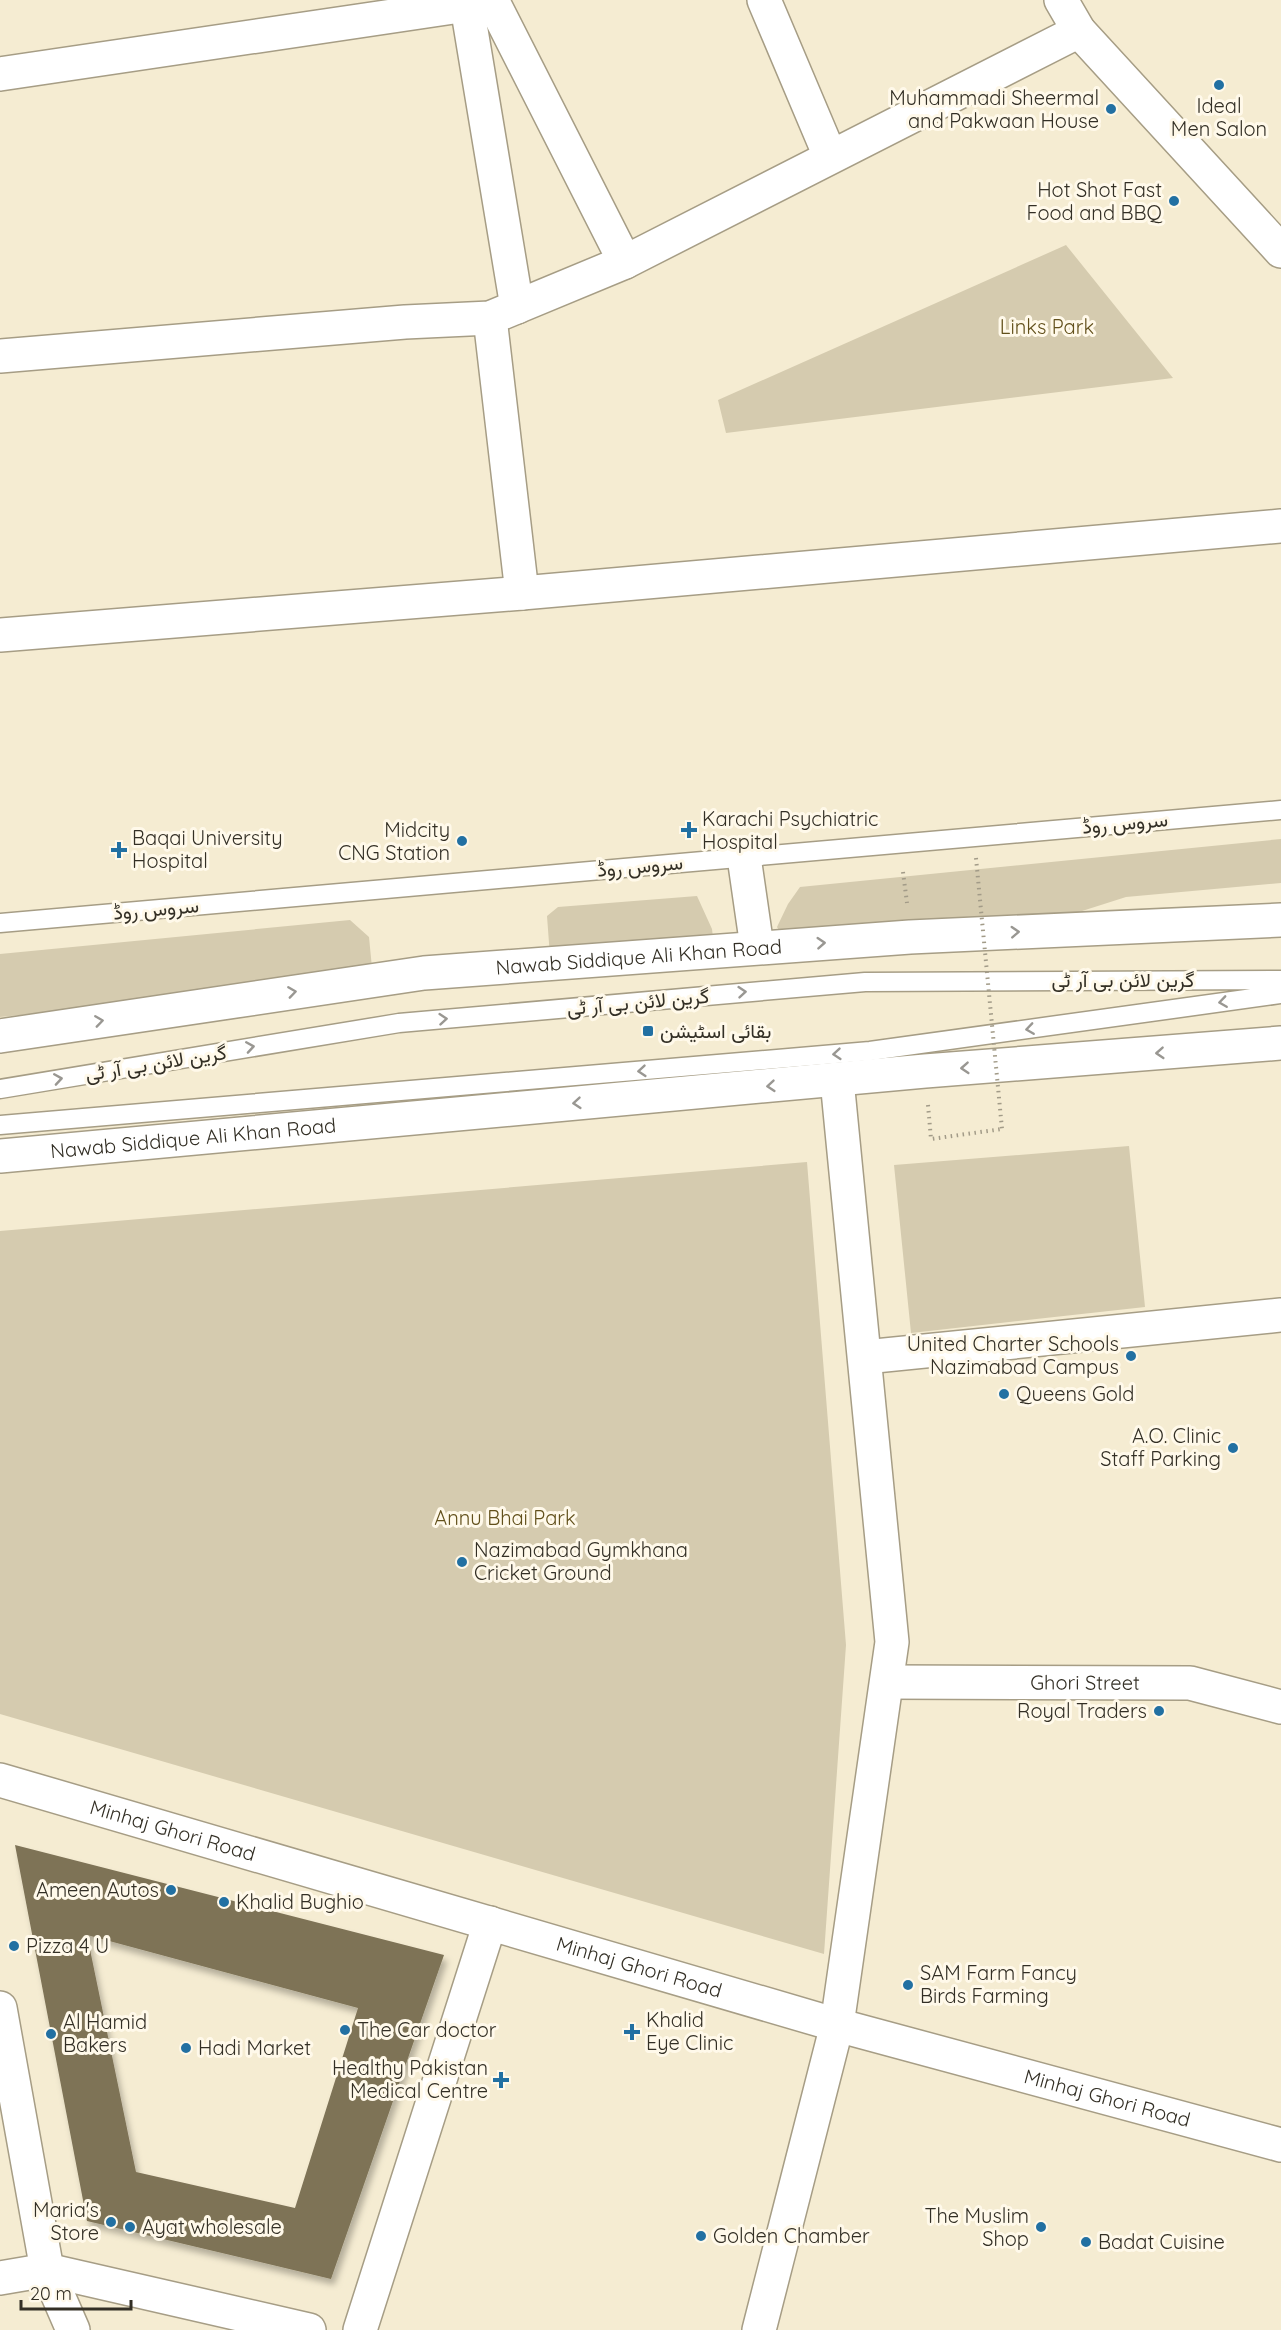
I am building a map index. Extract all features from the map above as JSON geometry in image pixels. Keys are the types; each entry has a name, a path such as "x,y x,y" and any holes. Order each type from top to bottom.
{"street":[{"path":"764,0 830,156"},
{"path":"1061,0 1079,31 1281,251"},
{"path":"475,2 625,262"},
{"path":"0,74 475,2"},
{"path":"475,2 503,313 522,593"},
{"path":"0,356 503,313 625,262 1079,31"},
{"path":"0,635 522,593 1281,526"},
{"path":"744,857 757,947"},
{"name":"Nawab Siddique Ali Khan Road","path":"0,1036 424,973 910,937 1281,920"},
{"name":"Nawab Siddique Ali Khan Road","path":"0,1156 837,1080 1281,1043"},
{"path":"759,2330 837,2025 892,1642 837,1080"},
{"path":"865,1357 1281,1315"},
{"name":"Ghori Street","path":"887,1682 1190,1683 1281,1707"},
{"name":"Minhaj Ghori Road","path":"0,1780 837,2025 1281,2145"},
{"path":"360,2330 490,1923"},
{"path":"0,2008 48,2270 73,2330"},
{"path":"0,2278 48,2270 309,2330"}],"lane":[{"name":"سروس روڈ","path":"0,923 1281,810"},
{"name":"گرین لائن بی آر ٹی","path":"0,1089 399,1023 865,982 1281,980"},
{"name":"گرین لائن بی آر ٹی","path":"0,1125 870,1051 1281,994"}],"path":[{"path":"900,843 910,937"},
{"path":"931,1139 1002,1129 975,858"}],"green space":[{"name":"Links Park","path":"1066,245 1173,378 726,433 718,400"},
{"path":"1281,839 1281,883 1126,897 1057,919 790,950 777,927 788,904 800,887"},
{"path":"697,896 712,929 715,955 551,970 547,916 558,907"},
{"path":"350,920 369,937 372,968 357,983 0,1017 0,954"},
{"path":"1129,1146 1145,1307 911,1333 894,1165"},
{"name":"Annu Bhai Park","path":"807,1162 846,1645 824,1954 0,1714 0,1231"}],"building":[{"path":"15,1845 444,1955 331,2279 87,2221","holes":["87,1935 358,2008 295,2208 136,2172"]}],"place":[{"name":"Ideal Men Salon","path":"1219,85"},
{"name":"Muhammadi Sheermal and Pakwaan House","path":"1111,109"},
{"name":"Hot Shot Fast Food and BBQ","path":"1174,201"},
{"name":"Karachi Psychiatric Hospital","path":"689,830"},
{"name":"Midcity CNG Station","path":"462,841"},
{"name":"Baqai University Hospital","path":"119,850"},
{"name":"بقائی اسٹیشن","path":"648,1031"},
{"name":"United Charter Schools Nazimabad Campus","path":"1131,1356"},
{"name":"Queens Gold","path":"1004,1394"},
{"name":"A.O. Clinic Staff Parking","path":"1233,1448"},
{"name":"Nazimabad Gymkhana Cricket Ground","path":"462,1562"},
{"name":"Royal Traders","path":"1159,1711"},
{"name":"Ameen Autos","path":"171,1890"},
{"name":"Khalid Bughio","path":"224,1902"},
{"name":"Pizza 4 U","path":"14,1946"},
{"name":"SAM Farm Fancy Birds Farming","path":"908,1985"},
{"name":"The Car doctor","path":"345,2030"},
{"name":"Khalid Eye Clinic","path":"632,2032"},
{"name":"Al Hamid Bakers","path":"51,2034"},
{"name":"Hadi Market","path":"186,2048"},
{"name":"Healthy Pakistan Medical Centre","path":"501,2080"},
{"name":"Maria's Store","path":"111,2222"},
{"name":"Ayat wholesale","path":"130,2227"},
{"name":"The Muslim Shop","path":"1041,2227"},
{"name":"Golden Chamber","path":"701,2236"},
{"name":"Badat Cuisine","path":"1086,2242"}]}
